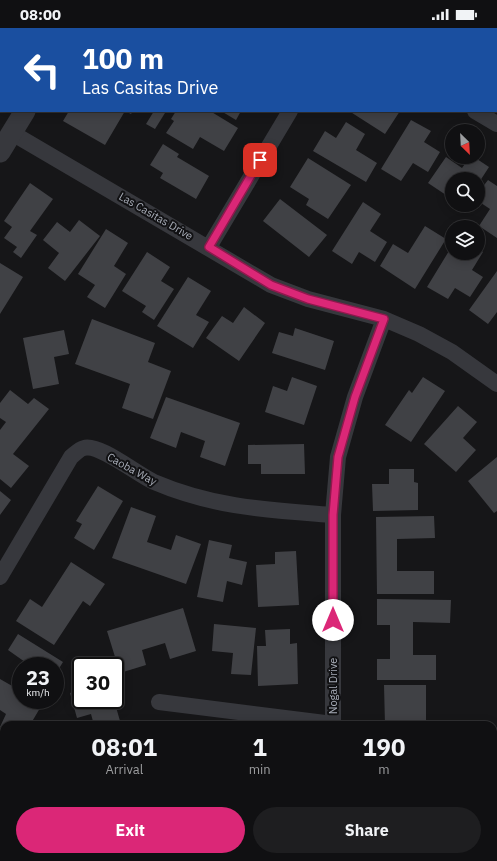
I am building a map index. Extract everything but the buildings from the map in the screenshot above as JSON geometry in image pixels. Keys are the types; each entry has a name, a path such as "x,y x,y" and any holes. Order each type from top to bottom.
{"street":[{"path":"0,152 23,112"},
{"path":"209,247 289,112"},
{"path":"477,112 497,124"},
{"name":"Las Casitas Drive","path":"12,133 209,247 271,285 308,299 384,319 419,334 452,352 497,384"},
{"name":"Nogal Drive","path":"333,721 333,515 338,457 355,397 384,319"},
{"name":"Caoba Way","path":"0,577 71,457 84,448 97,449 142,476 176,491 210,502 253,509 333,515"},
{"path":"159,702 303,721"}],"route":[{"path":"260,160 209,247 271,285 308,299 384,319 355,397 338,457 333,515 333,620"}]}
